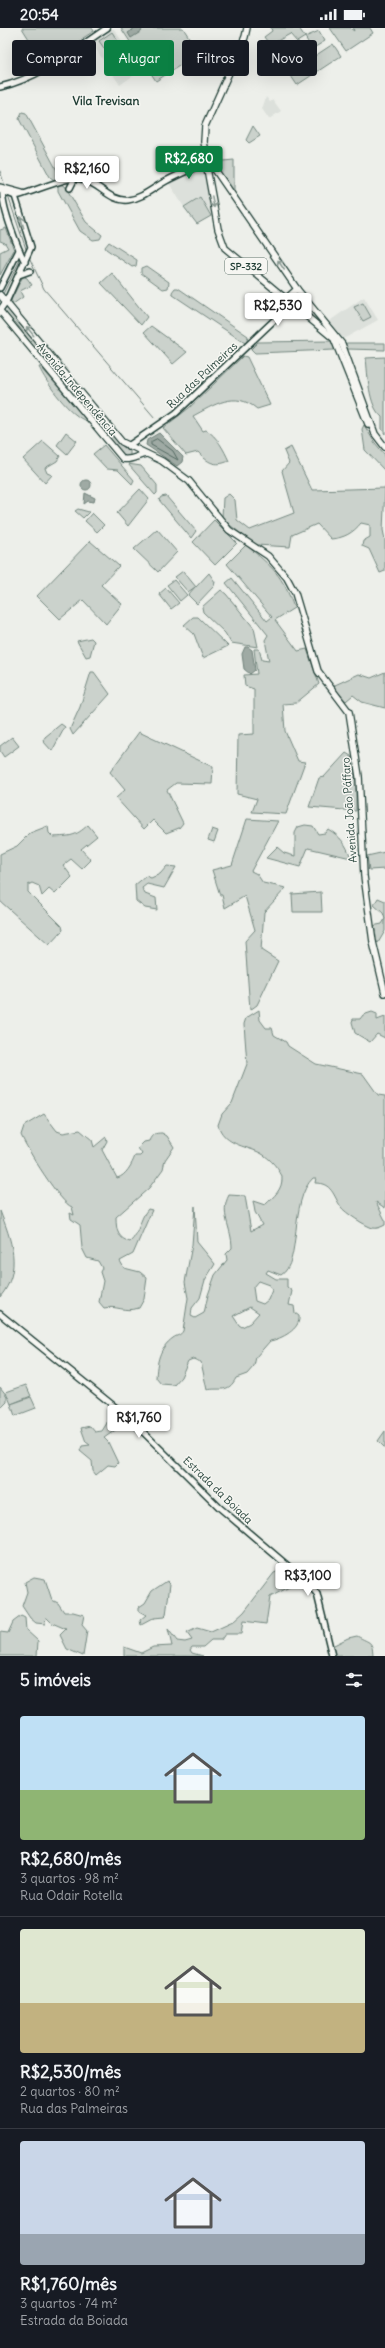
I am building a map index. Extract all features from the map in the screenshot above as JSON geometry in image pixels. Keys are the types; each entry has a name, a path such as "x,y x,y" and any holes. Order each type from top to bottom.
{"main road":[{"path":"0,87 17,82 45,69 107,28"},
{"path":"7,191 25,193 75,178 83,179 114,199 129,200 144,194 207,161 204,142 205,126 245,37 247,28"},
{"name":"SP-332","path":"207,161 215,169 303,298 338,339 346,351 375,434"},
{"name":"SP-332","path":"207,161 218,229 225,248 238,261 287,298 334,338 362,412 375,434 385,447"},
{"path":"208,172 210,167 215,169"},
{"path":"70,188 75,178"},
{"path":"0,310 6,302 26,262 31,247 7,191"},
{"path":"7,191 4,202 19,250 26,262"},
{"path":"0,288 19,250"},
{"path":"18,276 30,271"},
{"path":"0,283 6,276"},
{"path":"287,298 297,289"},
{"name":"Avenida Independência","path":"0,295 122,442 135,448"},
{"path":"293,304 301,304 303,298"},
{"name":"Rua das Palmeiras","path":"128,446 176,413 293,304"},
{"name":"Avenida Independência","path":"0,310 122,459 127,460"},
{"path":"42,362 46,360 49,355"},
{"path":"70,396 68,392 74,386"},
{"path":"127,460 132,455 138,440"},
{"name":"Avenida João Páffaro","path":"135,448 162,462 189,481 229,530 257,548 280,568 295,593 318,671 348,712 359,776 364,876 373,942 385,993"},
{"path":"127,460 146,454"},
{"name":"Estrada da Boiada","path":"0,1314 130,1418 220,1508 308,1583 316,1594 332,1656"}],"shaded area":[{"path":"22,28 92,28 94,31 80,40 30,40"},
{"path":"121,28 183,28 191,40 182,40 182,64 174,69 174,40 129,40"},
{"path":"271,28 299,28 305,37 300,40 295,40 290,34 279,40 266,40 264,37 272,31"},
{"path":"330,28 350,28 354,31 353,28 370,28 373,33 346,51"},
{"path":"109,29 114,29 121,40 104,40 104,61 96,49 95,40 107,34"},
{"path":"319,31 325,41 317,46 317,40 307,40 305,37"},
{"path":"112,32 117,40 104,40 104,48 99,41"},
{"path":"333,44 341,56 317,72 317,55"},
{"path":"114,76 133,76 120,85"},
{"path":"153,76 164,76 156,81"},
{"path":"291,76 311,76 297,85"},
{"path":"266,97 270,102 273,100 281,111 269,119 262,109"},
{"path":"22,112 26,113 60,176 59,179 54,180 50,177 19,119"},
{"path":"253,126 260,136 249,143 246,140"},
{"path":"234,160 234,193 213,162"},
{"path":"202,167 205,169 211,216 200,197 184,207 169,183"},
{"path":"60,184 65,186 86,222 102,235 100,239 93,240 80,231 58,191 58,186"},
{"path":"200,197 211,216 197,224 184,207"},
{"path":"6,228 14,250 0,275 0,252 8,248 5,243 0,241 0,230"},
{"path":"109,242 137,260 136,266 132,267 106,249 105,247"},
{"path":"146,266 169,282 168,288 163,289 141,273 141,268"},
{"path":"112,273 147,317 141,325 101,283"},
{"path":"23,276 27,278 32,285 20,291 23,297 13,304 11,300"},
{"path":"175,288 178,288 248,336 247,341 245,343 173,295 172,292"},
{"path":"364,297 378,320 345,338 339,337 328,322"},
{"path":"303,303 335,336 334,337 299,306"},
{"path":"363,303 371,317 363,321 354,307"},
{"path":"5,306 46,355 45,359 43,360 15,322 10,322 2,313"},
{"path":"151,326 187,352 173,364 144,332"},
{"path":"332,341 336,347 334,350 255,353 251,349 258,342"},
{"path":"385,343 385,350 347,349 345,344"},
{"path":"243,356 247,357 270,405 257,409 249,403 241,401 225,401 193,416 203,431 206,430 217,440 229,461 216,464 205,459 198,452 186,455 163,428 189,408"},
{"path":"385,357 385,434 382,429 382,417 377,412 371,398 366,358"},
{"path":"49,361 52,362 69,382 68,388 47,365"},
{"path":"39,367 41,367 87,421 74,413 67,406 47,382"},
{"path":"73,390 76,390 123,447 130,449 130,456 125,458 70,393"},
{"path":"364,425 375,443 385,455 385,471 365,450 362,429"},
{"path":"66,432 77,441 67,454 57,445"},
{"path":"43,441 60,456 57,461 45,468 47,473 52,475 45,483 23,459"},
{"path":"104,445 134,480 132,484 118,470 107,469 93,454"},
{"path":"291,447 312,490 385,488 383,530 385,540 385,571 380,573 369,549 362,546 363,541 370,537 370,525 361,523 355,530 348,534 331,539 317,524 292,535 290,547 256,545 231,526 222,517 223,498 229,494 235,500 237,520 250,530 294,513 282,471 289,463 284,451"},
{"path":"128,464 141,466 157,485 157,493 155,495"},
{"path":"140,489 149,499 128,526 117,513"},
{"path":"166,496 196,531 191,538 159,500 161,497"},
{"path":"78,509 89,512 83,518 75,511"},
{"path":"92,513 104,525 97,532 85,521"},
{"path":"214,520 237,543 215,565 193,542"},
{"path":"157,529 177,552 158,572 134,549"},
{"path":"90,541 119,566 101,585 122,604 106,624 83,600 60,619 37,596"},
{"path":"246,545 276,572 286,587 294,608 275,620 298,651 307,649 319,684 296,703 283,704 285,731 298,761 305,762 286,814 252,812 257,799 237,794 238,735 254,734 254,689 245,686 244,675 257,674 254,649 259,649 262,660 269,661 265,640 268,635 226,583 232,578 267,621 272,617 227,564"},
{"path":"183,571 196,587 209,573 215,582 214,586 197,604 188,595 195,587 188,592 175,577"},
{"path":"174,580 187,595 180,601 167,585"},
{"path":"166,588 179,603 171,609 159,594"},
{"path":"221,590 254,628 258,647 231,643 225,633 203,612 202,607"},
{"path":"193,617 198,617 228,646 203,658 194,634 184,625"},
{"path":"91,638 94,641 90,656 86,657 77,641"},
{"path":"91,672 94,672 110,694 73,735 70,729 80,707"},
{"path":"385,672 385,708 362,702 353,695 346,701 334,688 335,685 359,674 371,678"},
{"path":"61,724 65,727 52,751 43,741 45,737"},
{"path":"139,732 213,767 212,784 176,783 167,790 183,823 179,828 166,833 153,820 144,829 116,798 125,790 110,772"},
{"path":"12,737 19,746 4,757 0,751 0,746"},
{"path":"346,753 351,756 356,782 356,811 309,807 319,778 324,777"},
{"path":"247,819 278,821 251,871 257,874 263,883 286,888 264,912 261,950 278,961 257,1005 250,1010 245,941 255,930 245,896 225,908 222,895 220,895 212,870 232,865"},
{"path":"88,825 97,836 81,849 91,860 82,869 71,859 63,865 72,877 55,894 49,889 42,896 39,886 32,883 28,885 28,892 62,926 63,930 49,945 0,901 0,854 17,846 30,833 48,826 49,833 53,837 76,834"},
{"path":"305,825 313,826 318,834 325,833 328,829 333,832 340,838 351,858 308,848 300,867 266,858 277,847 284,853 295,856 295,833 298,827"},
{"path":"212,829 218,831 214,842 208,840"},
{"path":"385,852 385,869 369,870 367,856"},
{"path":"167,866 176,867 164,888 147,884 142,888 145,894 156,898 157,910 145,908 136,901 135,885 146,876 151,878 160,874"},
{"path":"321,892 322,912 293,912 292,894"},
{"path":"378,898 385,901 385,919 383,913 374,905"},
{"path":"385,919 385,931 378,943 373,936 372,926 382,924"},
{"path":"259,1010 260,1020 266,1028 272,1028 274,1035 286,1042 288,1046 316,1064 363,1074 378,1095 385,1096 385,1208 376,1202 385,1220 385,1225 378,1228 373,1228 356,1219 341,1207 329,1187 315,1183 316,1178 313,1178 306,1188 301,1201 294,1245 287,1268 281,1275 268,1270 266,1273 276,1279 287,1279 287,1287 292,1291 289,1305 294,1306 295,1313 299,1316 297,1325 285,1336 270,1341 256,1357 254,1366 247,1374 236,1378 227,1388 207,1390 201,1362 193,1359 188,1361 181,1377 174,1385 161,1384 156,1378 157,1366 162,1351 168,1342 181,1334 183,1331 188,1298 185,1282 192,1245 195,1206 197,1242 215,1264 205,1280 200,1298 192,1308 191,1316 195,1318 204,1313 215,1275 227,1260 226,1254 232,1248 225,1208 229,1195 245,1196 251,1231 262,1225 255,1212 253,1201 265,1205 275,1196 282,1181 282,1176 271,1161 260,1153 228,1140 218,1125 222,1114 232,1103 247,1064 244,1024 246,1018","holes":["258,1281 269,1285 272,1290 268,1300 263,1304 255,1301 253,1287","250,1307 259,1313 250,1323 242,1327 233,1316"]},
{"path":"372,1012 377,1014 377,1020 385,1017 385,1038 377,1034 370,1042 355,1033 352,1022 353,1019 360,1019 363,1015"},
{"path":"44,1114 57,1131 63,1133 80,1130 92,1140 94,1147 106,1137 107,1141 102,1150 117,1178 126,1172 135,1156 140,1156 142,1154 138,1148 144,1142 149,1141 154,1134 162,1133 167,1136 174,1147 165,1160 163,1169 149,1188 116,1217 119,1234 123,1239 130,1242 136,1234 145,1213 148,1209 152,1210 133,1254 120,1261 124,1268 140,1272 147,1278 144,1299 139,1308 129,1310 113,1307 104,1308 99,1302 103,1281 100,1272 102,1268 98,1261 87,1258 82,1248 80,1225 71,1219 70,1213 74,1215 72,1207 52,1186 21,1135 24,1126"},
{"path":"0,1211 11,1243 13,1265 7,1287 0,1297"},
{"path":"26,1385 31,1396 11,1404 6,1392"},
{"path":"0,1387 7,1396 7,1402 0,1409"},
{"path":"31,1397 36,1408 15,1416 11,1404"},
{"path":"107,1409 117,1412 125,1419 124,1424 104,1438 108,1442 118,1463 115,1466 108,1465 96,1475 93,1471 92,1461 80,1451 82,1446 90,1445 86,1442 81,1428 90,1426 95,1432 102,1431 107,1423"},
{"path":"385,1431 385,1447 384,1447 378,1441"},
{"path":"286,1568 293,1574 297,1583 270,1597 266,1624 243,1621 241,1634 225,1634 221,1640 211,1640 203,1647 192,1647 190,1650 192,1653 203,1656 124,1656 124,1647 141,1653 153,1647 172,1646 168,1629 177,1641 185,1642 192,1640 187,1633 197,1628 211,1632 233,1622 244,1612 274,1573"},
{"path":"34,1577 45,1579 52,1600 58,1603 64,1612 73,1612 84,1615 82,1625 87,1631 83,1656 67,1649 60,1635 66,1629 52,1623 46,1617 45,1624 36,1623 30,1618 22,1606 27,1592 25,1582"},
{"path":"167,1581 170,1584 166,1615 164,1617 154,1618 141,1625 140,1620 146,1615 139,1611 139,1607 145,1603 152,1591"},
{"path":"21,1616 25,1618 26,1630 38,1641 37,1656 0,1656 0,1632 8,1633 13,1622"},
{"path":"357,1636 370,1643 373,1656 333,1656 330,1647 348,1638"}],"water":[{"path":"135,28 140,28 142,31 131,38 128,33"},
{"path":"159,433 183,457 182,462 177,466 146,445 147,440"},
{"path":"86,480 91,485 86,490 81,485"},
{"path":"85,493 95,498 94,502 88,501 84,504"},
{"path":"245,647 252,650 255,670 250,674 244,669 242,654"}],"waterway":[{"path":"0,171 5,186"},
{"path":"8,196 27,252"},
{"path":"29,257 44,289 155,418"},
{"path":"3,294 21,258"}],"district":[{"name":"Vila Trevisan","path":"106,101"}]}
